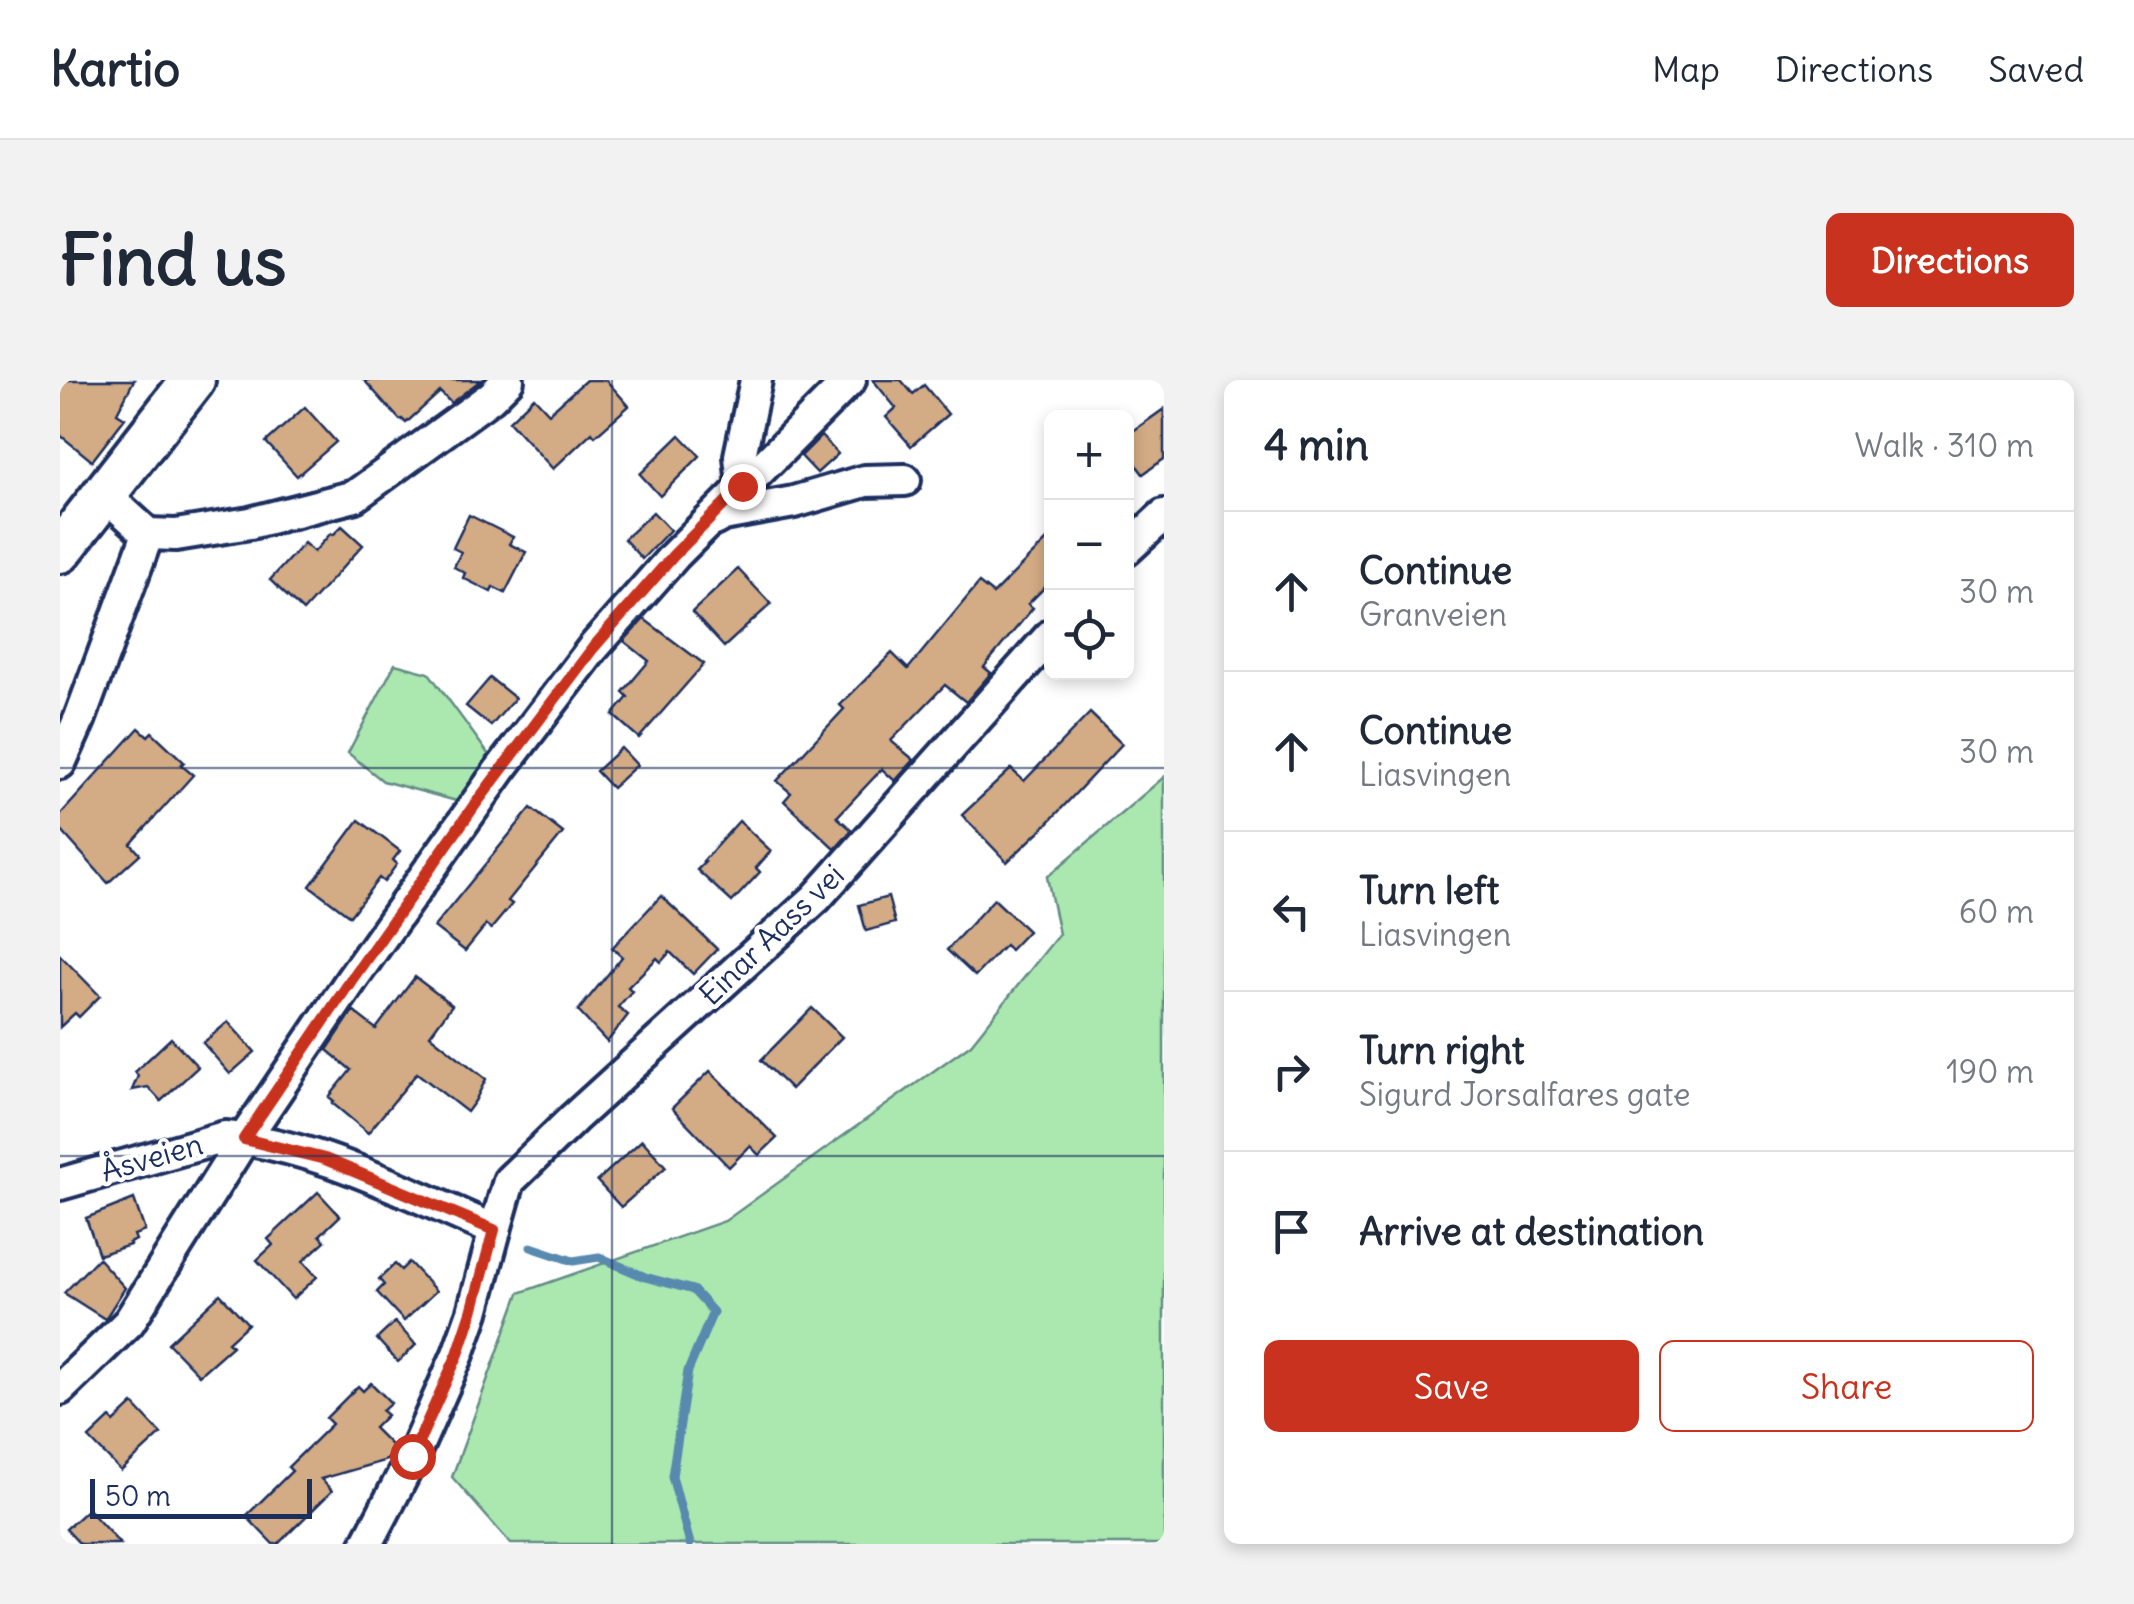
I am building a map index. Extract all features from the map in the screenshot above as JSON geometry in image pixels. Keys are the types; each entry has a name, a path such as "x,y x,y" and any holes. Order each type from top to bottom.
{"main road":[{"path":"60,551 192,380"}],"street":[{"path":"104,494 148,534 176,536 250,523 354,496 491,397 508,380"},
{"path":"742,486 740,456 756,380"},
{"path":"60,1389 129,1322 244,1139 352,979 593,648 674,555 850,380"},
{"path":"708,522 865,481 905,480"},
{"path":"1134,543 1164,515"},
{"path":"60,763 148,534"},
{"name":"Einar Aass vei","path":"367,1544 458,1354 510,1181 816,898 1044,643"},
{"name":"Åsveien","path":"60,1184 225,1138 244,1139"},
{"path":"244,1139 325,1159 494,1230"}],"green space":[{"path":"395,664 429,673 500,770 475,806 383,781 348,753"},
{"path":"1164,777 1164,1544 511,1544 452,1477 519,1293 725,1221 971,1044 1059,934 1047,877"}],"building":[{"path":"60,380 134,380 117,413 125,418 92,461 60,435"},
{"path":"364,380 481,380 451,403 440,392 406,423"},
{"path":"586,380 606,380 629,406 595,436 592,432 553,469 509,421 534,397 549,413"},
{"path":"873,380 901,380 913,394 924,385 948,414 911,446 886,417 896,408"},
{"path":"305,407 336,442 297,476 266,442"},
{"path":"1164,409 1164,459 1143,474 1134,462 1134,430"},
{"path":"680,435 700,456 660,496 640,474"},
{"path":"821,436 838,454 817,473 801,456"},
{"path":"653,512 670,530 642,559 624,539"},
{"path":"469,515 513,537 509,544 526,552 505,593 493,587 491,592 463,578 465,573 454,567 461,552 453,548"},
{"path":"342,526 363,545 303,611 270,580 304,543 314,552"},
{"path":"1044,543 1044,588 1028,604 1033,608 984,667 991,673 966,702 945,685 891,741 914,760 895,781 882,769 837,817 852,830 835,849 784,801 791,793 777,781 844,709 840,705 892,653 908,669 979,583 993,594"},
{"path":"738,569 771,604 724,647 692,612"},
{"path":"644,619 704,664 639,738 613,715 628,697 623,692 649,661 624,641"},
{"path":"490,678 515,698 491,726 466,706"},
{"path":"1090,713 1122,744 1007,862 962,815 1011,769 1024,781"},
{"path":"139,728 148,736 152,732 193,775 131,844 140,854 108,883 60,829 60,815"},
{"path":"621,748 637,765 612,788 596,771"},
{"path":"531,808 563,833 508,901 512,904 491,929 486,925 465,951 434,927"},
{"path":"359,820 400,851 393,860 397,864 384,882 379,878 350,916 310,886"},
{"path":"739,821 771,851 756,868 760,872 732,902 697,870"},
{"path":"661,896 717,949 693,974 670,952 661,962 657,958 628,987 632,991 618,1007 628,1015 607,1042 578,1011 622,957 612,948"},
{"path":"888,897 895,923 866,931 859,905"},
{"path":"994,899 1028,931 1010,950 1005,945 975,976 947,950"},
{"path":"60,955 100,996 79,1017 75,1013 60,1027"},
{"path":"415,977 452,1005 430,1035 486,1079 467,1112 417,1073 368,1133 329,1097 351,1070 327,1050 353,1011 376,1029"},
{"path":"812,1008 842,1037 791,1089 761,1060"},
{"path":"228,1022 255,1052 230,1074 203,1043"},
{"path":"171,1038 198,1067 161,1101 148,1087 132,1090 138,1076 135,1072"},
{"path":"710,1071 777,1138 759,1155 750,1146 729,1167 672,1108"},
{"path":"642,1140 666,1167 621,1207 597,1181"},
{"path":"318,1192 340,1216 320,1235 325,1241 303,1261 317,1277 293,1299 257,1260 273,1245 268,1239"},
{"path":"134,1199 145,1231 134,1235 136,1240 130,1245 99,1255 86,1218"},
{"path":"98,1258 125,1288 105,1319 64,1293"},
{"path":"409,1262 436,1291 404,1321 377,1292 384,1285 379,1279 395,1264 401,1270"},
{"path":"220,1294 248,1324 228,1342 232,1346 199,1375 168,1343"},
{"path":"395,1322 416,1345 398,1362 377,1339"},
{"path":"371,1383 391,1403 382,1411 387,1415 374,1428 394,1448 387,1460 321,1479 332,1491 278,1544 273,1544 246,1516 332,1424 326,1418 358,1386 363,1391"},
{"path":"133,1404 161,1434 121,1471 89,1438"},
{"path":"88,1509 120,1544 80,1544 66,1529"}],"waterway":[{"path":"531,1247 573,1261 599,1257 645,1277 693,1290 713,1312 688,1371 672,1476 690,1544"}],"route":[{"path":"412,1456 458,1354 494,1230 325,1159 244,1139 474,806 593,648 674,555 742,486"}]}
